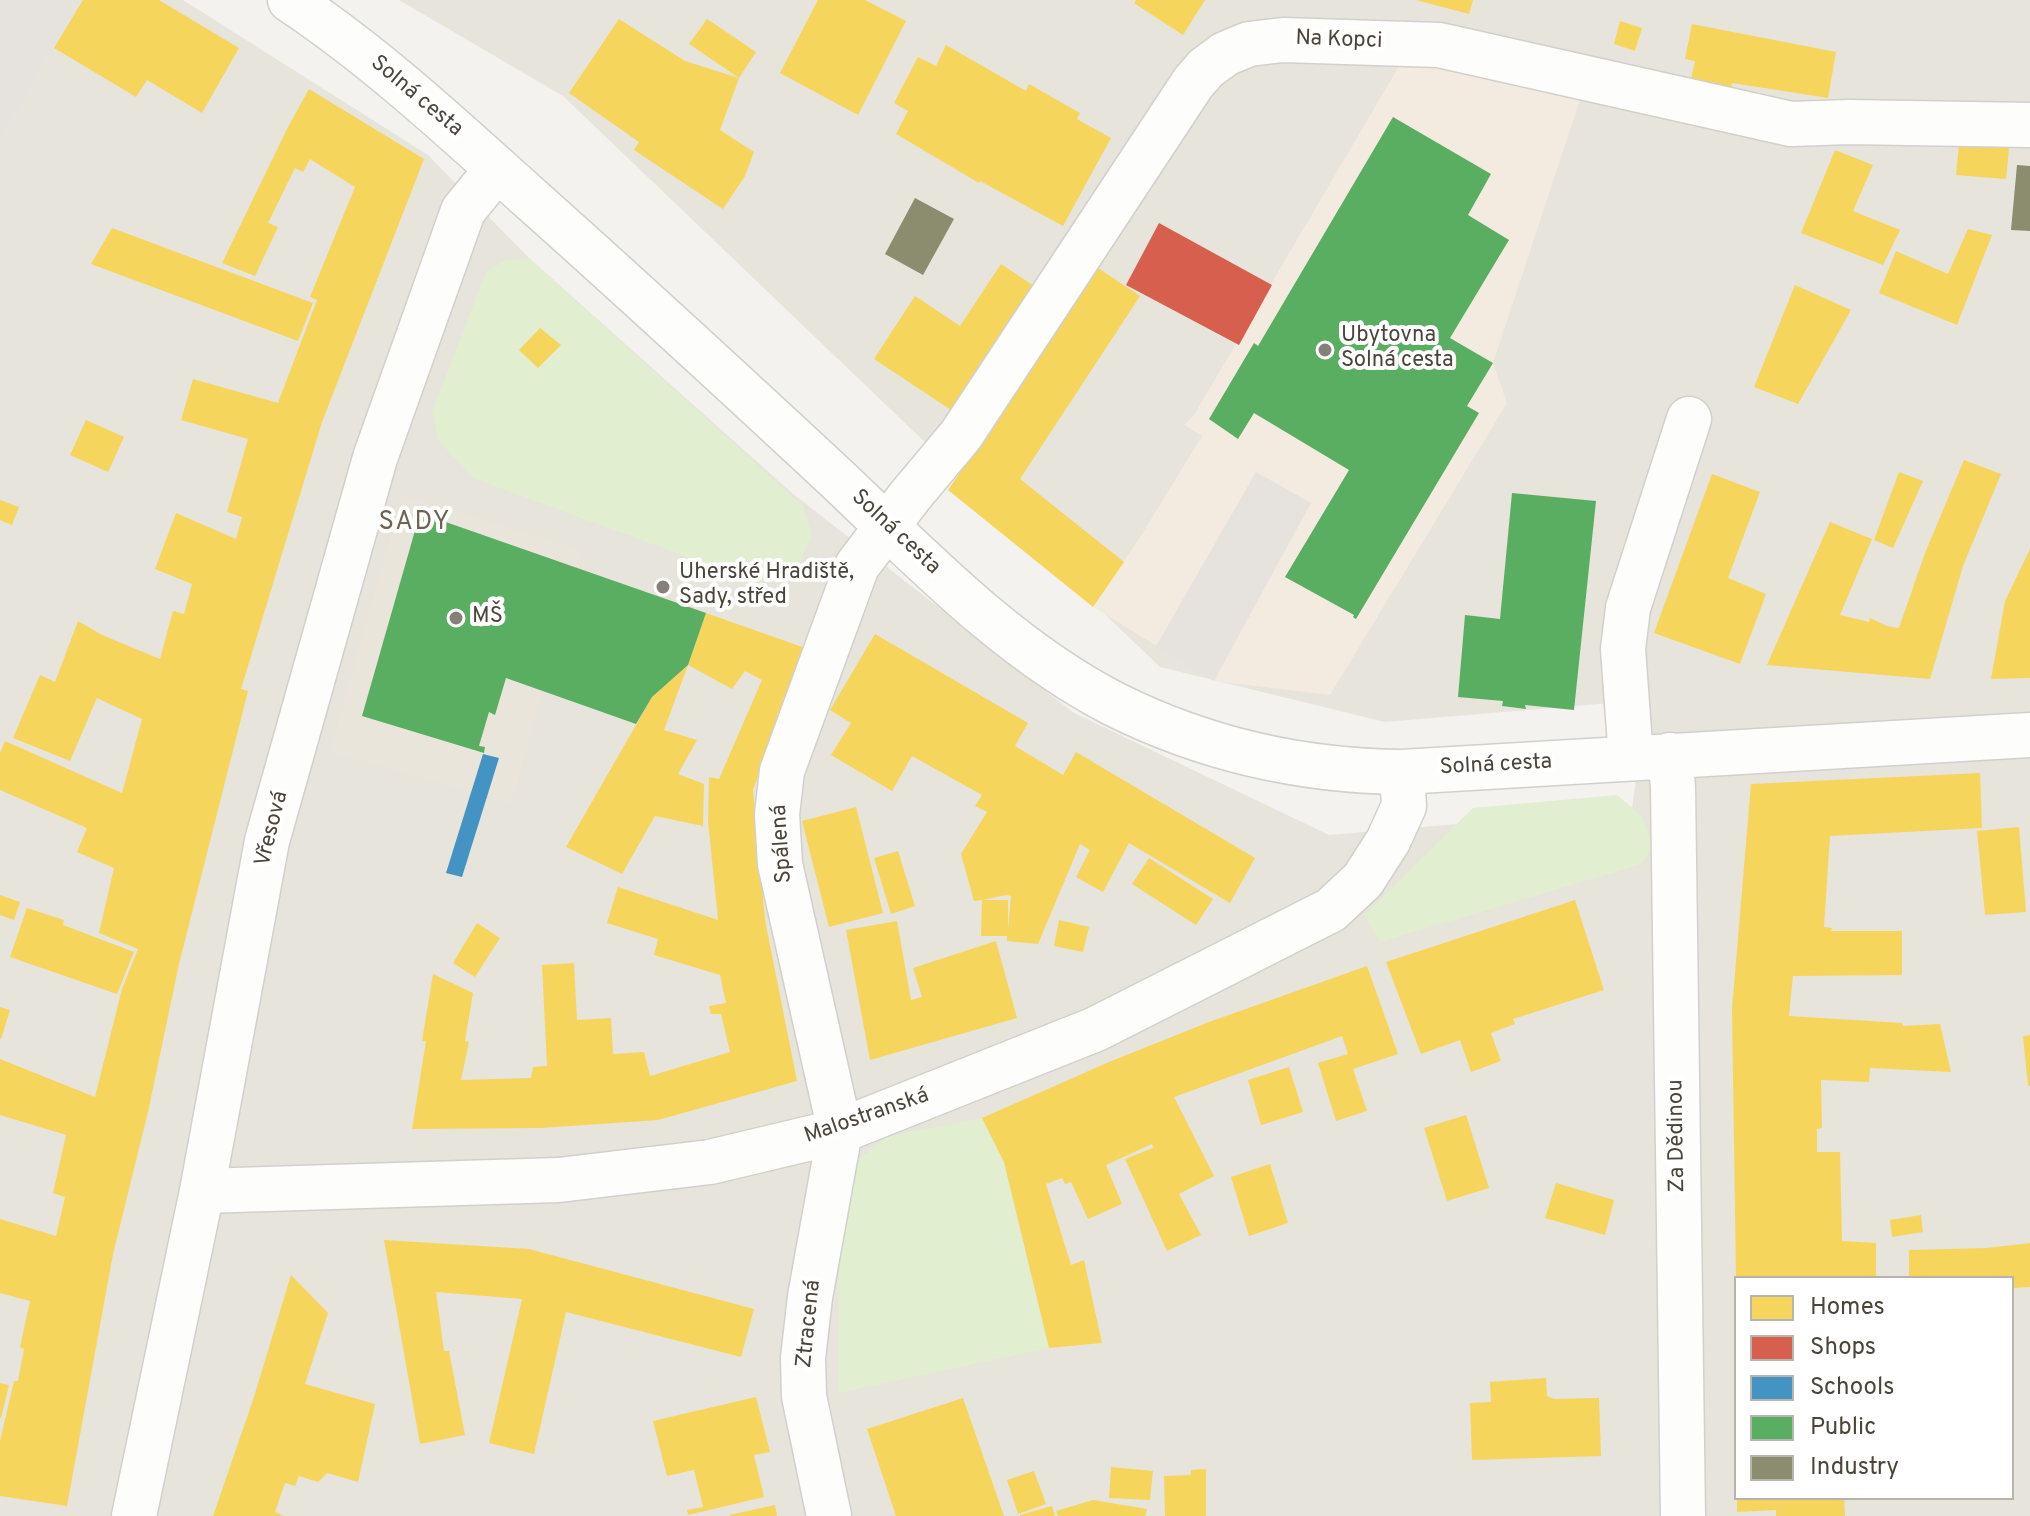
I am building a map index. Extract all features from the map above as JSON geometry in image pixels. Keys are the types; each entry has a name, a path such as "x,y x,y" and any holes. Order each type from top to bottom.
{"street":[{"name":"Solná cesta","path":"290,0 334,29 386,70 685,338 974,606 1075,681 1128,710 1196,738 1283,763 1328,769 1402,772 2030,735"},
{"name":"Na Kopci","path":"888,527 961,435 1193,83 1225,54 1249,44 1283,40 1439,45 1791,124 2030,125"},
{"name":"Vřesová","path":"134,1516 202,1191 267,841 371,473 463,211 497,169"},
{"path":"1651,757 1623,649 1626,617 1689,419"},
{"name":"Spálená","path":"840,1131 780,864 777,814 782,771 832,627 857,566 888,527"},
{"name":"Za Dědinou","path":"1651,757 1673,803 1683,1516"},
{"name":"Malostranská","path":"202,1191 559,1180 710,1162 840,1131 1096,1029 1331,910 1363,880 1388,841 1404,806 1402,772"},
{"name":"Ztracená","path":"829,1516 804,1396 803,1358 810,1297 840,1131"}],"shaded area":[{"path":"0,0 183,0 428,155 529,258 792,493 1074,713 1329,835 1632,809 1646,700 1385,722 1160,667 563,96 399,0 2030,0 2030,1516 0,1516"},
{"path":"0,0 79,0 0,140"},
{"path":"1402,61 1583,91 1493,363 1507,403 1330,695 1214,681 1093,607 1202,436 1184,425 1194,415"},
{"path":"1256,472 1311,503 1214,681 1155,648"},
{"path":"402,495 581,550 512,803 330,752"}],"green space":[{"path":"529,258 803,506 812,535 799,564 784,577 761,584 475,479 439,442 432,412 486,272 506,260"},
{"path":"1617,795 1642,816 1654,849 1639,865 1380,942 1364,915 1473,808"},
{"path":"982,1118 1004,1162 1049,1348 839,1393 839,1253 859,1159 886,1137"}],"building: Homes":[{"path":"83,0 159,0 239,48 202,113 147,80 136,97 54,48"},
{"path":"818,0 865,0 906,21 858,115 780,73"},
{"path":"1136,0 1205,0 1183,35 1134,3"},
{"path":"1416,0 1473,0 1469,14"},
{"path":"619,19 685,61 739,78 720,130 754,152 745,176 723,209 634,150 639,142 569,93"},
{"path":"707,19 756,52 739,78 689,44"},
{"path":"1620,21 1642,28 1635,51 1614,44"},
{"path":"1692,24 1836,52 1828,98 1732,83 1730,95 1689,87 1695,61 1685,59"},
{"path":"946,45 1026,91 1029,84 1080,113 1077,119 1111,138 1063,226 979,183 896,134 908,111 894,103 918,57 936,66"},
{"path":"309,89 424,159 322,422 241,689 248,691 179,964 148,1112 113,1254 67,1506 0,1496 0,1441 14,1381 18,1381 24,1349 20,1347 30,1301 0,1293 0,1219 56,1236 65,1197 53,1193 66,1135 0,1115 0,1059 95,1097 122,989 138,949 99,933 114,868 77,852 87,828 0,790 0,753 5,741 122,793 142,719 97,698 70,761 13,738 40,675 55,682 78,621 102,635 160,659 173,611 184,614 192,584 155,569 176,513 236,539 242,517 227,512 248,439 181,420 193,379 278,403 317,300 310,297 355,187 310,159 303,172 295,168 268,223 278,227 255,276 222,263"},
{"path":"1960,133 2010,138 2006,179 1956,175"},
{"path":"1835,150 1873,165 1853,211 1900,230 1883,265 1801,233"},
{"path":"112,228 313,303 298,341 91,264"},
{"path":"1968,229 1992,235 1957,325 1879,293 1896,251 1948,274"},
{"path":"1001,264 1040,290 957,414 874,359 915,296 960,326"},
{"path":"1098,268 1140,296 1020,479 1124,562 1093,607 948,490"},
{"path":"1795,285 1851,310 1798,404 1754,387"},
{"path":"540,328 561,345 538,368 519,350"},
{"path":"86,420 124,437 108,472 70,455"},
{"path":"1964,460 2001,474 1963,566 1930,679 1767,665 1830,522 1872,539 1840,615 1869,622 1870,618 1899,628 1925,553"},
{"path":"1899,472 1923,481 1893,548 1874,540"},
{"path":"1712,474 1760,492 1728,578 1766,594 1740,664 1654,633"},
{"path":"0,500 19,507 12,525 0,520"},
{"path":"2030,549 2030,678 1991,679 2005,601"},
{"path":"706,613 805,648 753,790 765,920 797,1081 658,1120 541,1128 412,1129 433,974 473,993 465,1041 469,1042 461,1080 531,1078 533,1067 547,1066 542,965 574,963 577,1020 611,1018 613,1054 644,1052 650,1076 730,1052 721,1014 711,1014 709,1006 726,1003 720,975 654,955 658,939 607,923 618,887 718,920 708,821 709,777 719,779 762,680 745,671 732,689 688,665"},
{"path":"875,634 1028,723 1015,746 1063,775 1076,752 1255,858 1230,903 1129,843 1103,892 1076,877 1090,850 1080,844 1038,944 1007,941 1007,936 981,936 982,900 974,901 961,854 987,812 975,806 982,795 912,756 892,791 831,755 851,723 830,710","holes":["1011,896 1008,930 1008,900 982,900"]},
{"path":"688,665 664,730 697,740 678,774 704,784 703,826 655,816 622,874 566,847 652,697"},
{"path":"1980,773 1982,828 1830,836 1824,927 1832,928 1831,931 1902,931 1902,975 1793,976 1789,1016 1902,1023 1903,1026 1940,1024 1951,1072 1870,1068 1869,1082 1821,1080 1822,1128 1817,1129 1817,1152 1840,1152 1842,1241 1876,1243 1876,1276 1736,1276 1732,1009 1751,784"},
{"path":"856,807 883,913 829,927 802,821"},
{"path":"2019,827 2026,912 1985,915 1977,831"},
{"path":"898,851 915,906 891,914 874,858"},
{"path":"1149,858 1213,899 1196,925 1132,884"},
{"path":"0,895 20,902 14,920 0,915"},
{"path":"1575,900 1604,990 1513,1019 1515,1024 1491,1033 1501,1061 1471,1072 1460,1040 1421,1054 1386,962"},
{"path":"27,908 64,920 63,925 134,952 117,994 10,957"},
{"path":"1059,920 1089,927 1083,952 1054,946"},
{"path":"897,921 911,1000 922,997 913,968 996,941 1017,1018 870,1060 846,930"},
{"path":"477,923 500,938 475,977 453,963"},
{"path":"1367,966 1398,1054 1353,1069 1367,1111 1336,1121 1318,1063 1348,1054 1342,1036 1174,1097 1214,1176 1179,1194 1201,1235 1167,1251 1125,1159 1153,1148 1152,1144 1106,1165 1122,1204 1088,1219 1071,1182 1065,1184 1062,1178 1046,1184 1071,1265 1084,1260 1102,1343 1049,1348 1004,1162 982,1118 1209,1022"},
{"path":"0,1007 10,1010 1,1039 0,1039"},
{"path":"2030,1035 2030,1086 2028,1086 2023,1036"},
{"path":"1289,1067 1303,1112 1261,1125 1248,1080"},
{"path":"1466,1115 1489,1188 1447,1201 1424,1128"},
{"path":"1270,1164 1288,1223 1249,1236 1231,1177"},
{"path":"1556,1183 1614,1200 1605,1235 1545,1218"},
{"path":"1921,1215 1923,1232 1892,1237 1890,1220"},
{"path":"384,1240 529,1249 754,1309 741,1357 566,1312 534,1454 489,1443 522,1299 436,1292 444,1351 449,1351 465,1435 420,1444"},
{"path":"2030,1243 2030,1287 2014,1288 2014,1276 1909,1276 1909,1250 1987,1248"},
{"path":"291,1275 328,1313 305,1384 375,1404 358,1482 327,1473 318,1482 299,1476 295,1486 285,1483 275,1512 284,1516 213,1516 253,1400"},
{"path":"1546,1378 1547,1396 1554,1399 1599,1398 1601,1456 1472,1460 1470,1403 1491,1402 1490,1382"},
{"path":"0,1383 9,1385 1,1418 0,1418"},
{"path":"756,1397 770,1452 754,1455 764,1497 688,1515 687,1510 703,1507 694,1470 667,1476 653,1421"},
{"path":"963,1398 1004,1516 896,1516 867,1429"},
{"path":"1111,1467 1153,1471 1150,1500 1109,1498"},
{"path":"1206,1469 1206,1516 1165,1516 1164,1476 1191,1475 1191,1470"},
{"path":"1034,1471 1046,1504 1018,1514 1007,1480"},
{"path":"1093,1500 1147,1509 1145,1516 1058,1516 1056,1511"},
{"path":"1737,1500 1844,1500 1845,1516 1776,1516 1776,1510 1737,1512"},
{"path":"775,1505 777,1516 729,1515"},
{"path":"1052,1506 1055,1516 1020,1516 1020,1515"}],"building: Shops":[{"path":"1159,223 1272,285 1239,345 1126,285"}],"building: Schools":[{"path":"483,754 499,758 462,877 446,873"}],"building: Public":[{"path":"1393,117 1491,174 1468,215 1509,240 1450,338 1493,363 1467,406 1479,413 1356,619 1354,615 1285,577 1349,470 1254,413 1238,439 1209,419 1254,343 1258,346"},
{"path":"1512,493 1596,501 1574,710 1525,705 1526,709 1502,706 1503,701 1458,697 1465,615 1500,619"},
{"path":"420,513 706,613 688,665 652,697 636,724 506,678 495,715 489,712 479,746 485,747 484,753 362,716"}],"building: Industry":[{"path":"2017,165 2030,166 2030,231 2011,230"},
{"path":"915,198 954,219 923,275 885,254"}],"place":[{"name":"Ubytovna Solná cesta","path":"1325,350"},
{"name":"Uherské Hradiště, Sady, střed","path":"663,587"},
{"name":"MŠ","path":"456,618"}],"district":[{"name":"SADY","path":"415,524"}]}
